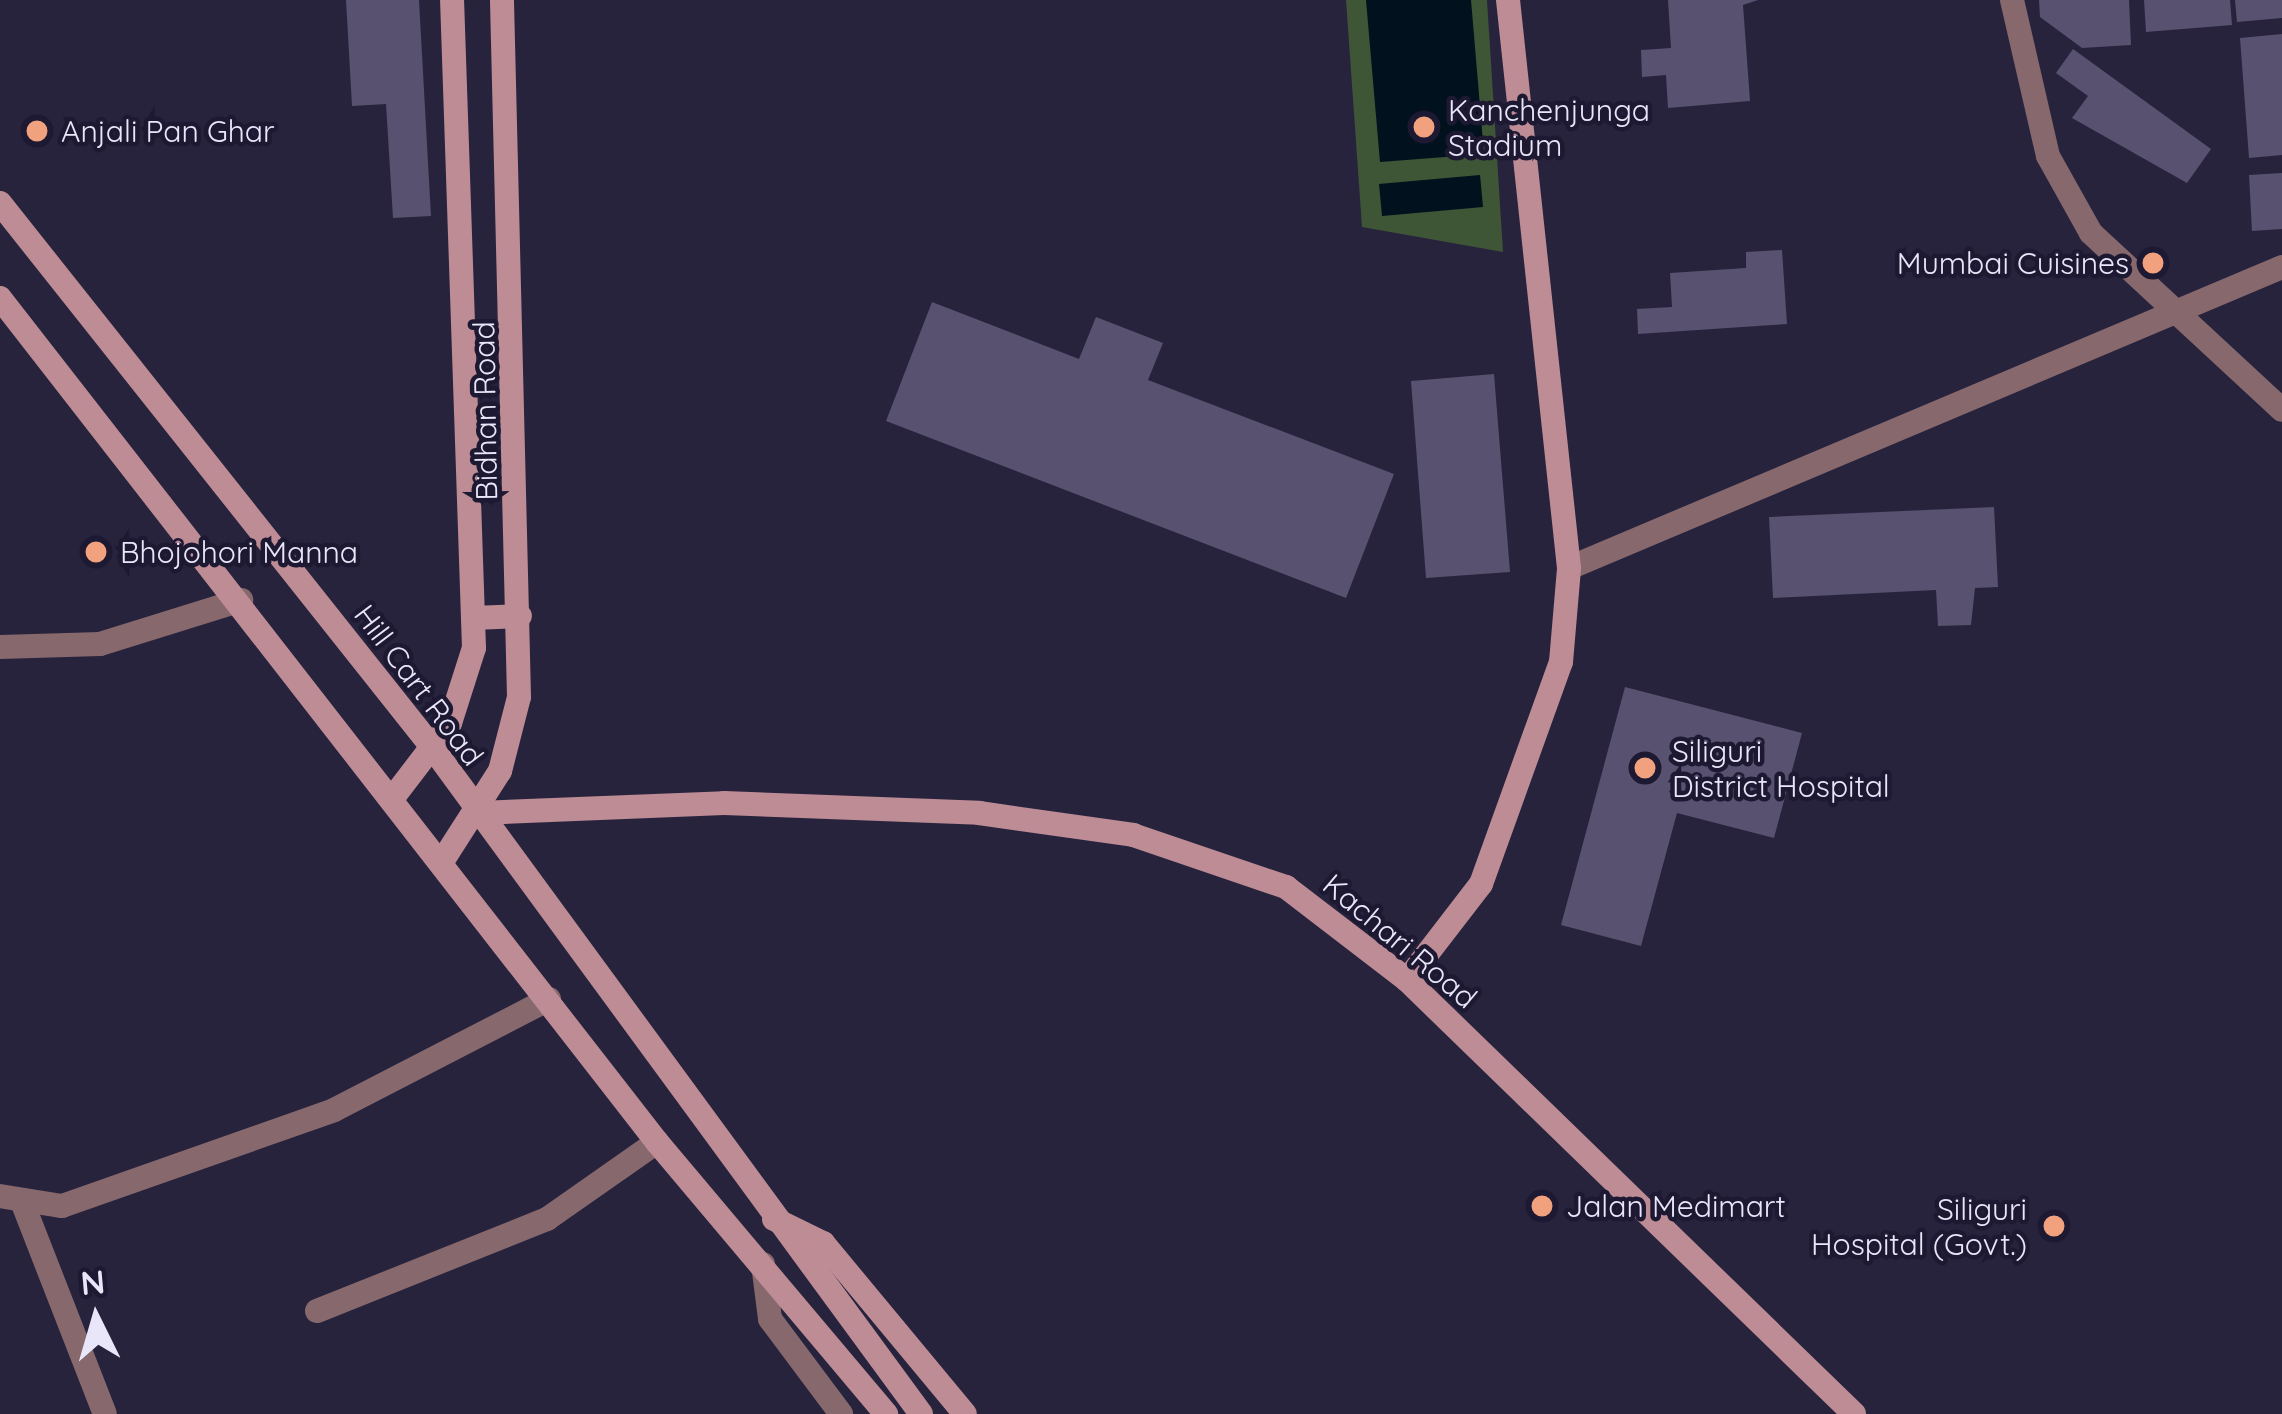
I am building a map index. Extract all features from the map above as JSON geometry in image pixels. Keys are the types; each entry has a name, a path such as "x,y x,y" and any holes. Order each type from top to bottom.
{"main road":[{"name":"Bidhan Road","path":"395,795 432,747 469,677 473,618 452,0"},
{"name":"Bidhan Road","path":"443,860 478,813 511,738 520,616 502,0"},
{"path":"1407,980 1481,884 1537,747 1561,662 1569,568 1508,0"},
{"name":"Hill Cart Road","path":"0,203 432,747 814,1283 921,1414"},
{"path":"0,298 395,795 657,1142 886,1414"},
{"path":"473,618 520,616"},
{"name":"Kachari Road","path":"478,813 748,803 1061,822 1178,846 1286,887 1407,980 1855,1414"},
{"path":"771,1217 824,1243 965,1414"}],"street":[{"path":"2012,0 2048,156 2091,232 2165,313 2282,410"},
{"path":"1569,568 2165,313 2282,268"},
{"path":"0,647 100,644 241,600"},
{"path":"12,1200 62,1206 334,1110 549,999"},
{"path":"317,1311 547,1220 657,1142"},
{"path":"12,1200 105,1414"},
{"path":"763,1264 770,1319 832,1411"}],"green space":[{"name":"Kanchenjunga Stadium","path":"1346,0 1487,0 1503,252 1362,227"}],"water":[{"path":"1366,0 1471,0 1484,154 1380,162"},
{"path":"1480,175 1483,207 1382,216 1379,184"}],"building":[{"path":"346,0 419,0 431,216 393,218 386,104 352,106"},
{"path":"1668,0 1758,0 1743,5 1750,101 1668,108 1666,75 1642,77 1641,50 1671,48"},
{"path":"2039,0 2129,0 2131,45 2082,48 2040,17"},
{"path":"2144,0 2230,0 2232,25 2146,32"},
{"path":"2235,0 2282,0 2282,18 2237,22"},
{"path":"2282,34 2282,155 2249,158 2240,38"},
{"path":"2073,49 2211,149 2187,183 2072,118 2088,96 2056,73"},
{"path":"2282,173 2282,229 2252,231 2249,175"},
{"path":"1782,250 1787,324 1638,334 1637,309 1672,307 1670,273 1746,268 1746,252"},
{"path":"932,302 1079,359 1096,317 1163,343 1148,380 1394,474 1346,598 886,421"},
{"path":"1494,374 1510,572 1426,578 1411,381"},
{"path":"1994,507 1998,587 1975,588 1971,625 1938,626 1936,590 1773,598 1769,517"},
{"path":"1625,687 1802,733 1774,838 1677,813 1641,946 1561,925"}],"place":[{"name":"Kanchenjunga Stadium","path":"1424,127"},
{"name":"Anjali Pan Ghar","path":"37,131"},
{"name":"Mumbai Cuisines","path":"2153,263"},
{"name":"Bhojohori Manna","path":"96,552"},
{"name":"Siliguri District Hospital","path":"1645,768"},
{"name":"Jalan Medimart","path":"1542,1206"},
{"name":"Siliguri Hospital (Govt.)","path":"2054,1226"}]}
